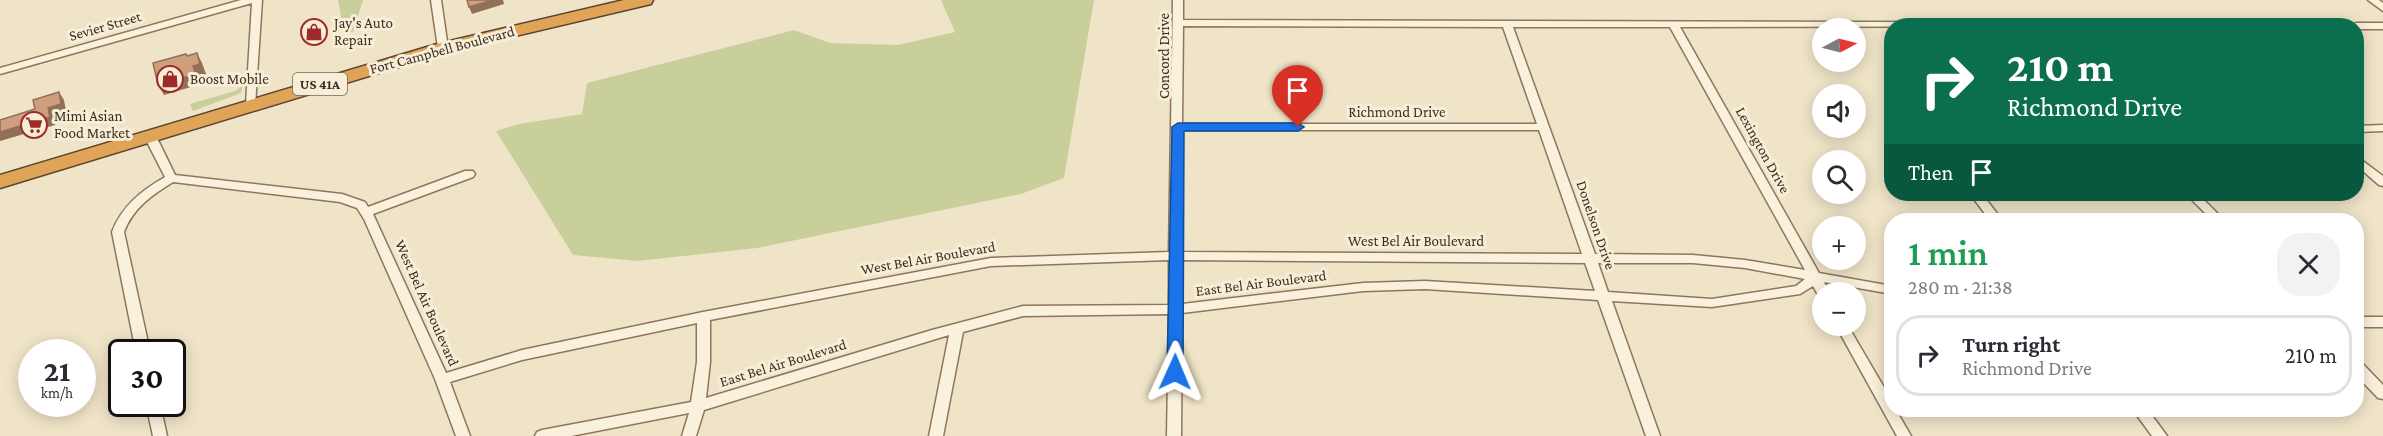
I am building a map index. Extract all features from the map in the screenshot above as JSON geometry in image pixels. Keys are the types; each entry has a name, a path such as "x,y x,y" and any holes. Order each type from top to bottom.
{"highway":[{"name":"Fort Campbell Boulevard","path":"0,182 251,104 443,48 645,0"}],"street":[{"name":"Sevier Street","path":"0,71 252,0"},
{"path":"251,104 257,0"},
{"path":"436,0 443,48"},
{"name":"Concord Drive","path":"1174,436 1178,0"},
{"path":"2373,0 2383,8"},
{"path":"1179,23 1884,25"},
{"name":"Donelson Drive","path":"1507,24 1653,436"},
{"name":"Lexington Drive","path":"1673,24 1818,282"},
{"path":"2364,26 2383,26"},
{"name":"Richmond Drive","path":"1178,127 1544,127"},
{"path":"2364,129 2383,128"},
{"path":"150,135 171,178"},
{"path":"2364,166 2383,182"},
{"path":"140,339 118,232 124,215 136,202 171,178 342,198 361,205 366,212 469,174"},
{"path":"1981,201 1991,213"},
{"path":"2199,201 2211,213"},
{"name":"West Bel Air Boulevard","path":"366,212 442,379 522,355 703,316 991,262 1176,256 1694,259 1745,264 1884,289"},
{"name":"East Bel Air Boulevard","path":"542,436 698,406 957,328 1023,311 1176,309 1364,287 1407,285 1726,302 1800,290 1815,277"},
{"path":"689,436 698,406 706,358 703,316"},
{"path":"2364,322 2383,322"},
{"path":"936,436 957,328"},
{"path":"1848,336 1884,401"},
{"path":"2364,374 2383,394"},
{"path":"442,379 463,436"},
{"path":"156,417 160,436"},
{"path":"1893,417 1904,436"},
{"path":"2145,417 2160,436"}],"green space":[{"path":"338,0 363,0 353,32 344,32"},
{"path":"941,0 1094,0 1064,178 1021,194 757,248 637,261 573,255 496,131 519,124 582,114 587,83 794,30 830,43 898,45 955,32"},
{"path":"243,85 241,93 193,111 190,104 235,91"}],"building":[{"path":"467,0 493,0 469,7"},
{"path":"197,53 200,64 193,66 196,74 158,85 153,63"},
{"path":"59,92 61,104 48,108 50,117 0,132 0,120 35,109 33,100"}],"place":[{"name":"Jay's Auto Repair","path":"314,32"},
{"name":"Boost Mobile","path":"170,79"},
{"name":"Mimi Asian Food Market","path":"34,125"}],"route":[{"path":"1175,372 1178,127 1298,127"}]}
